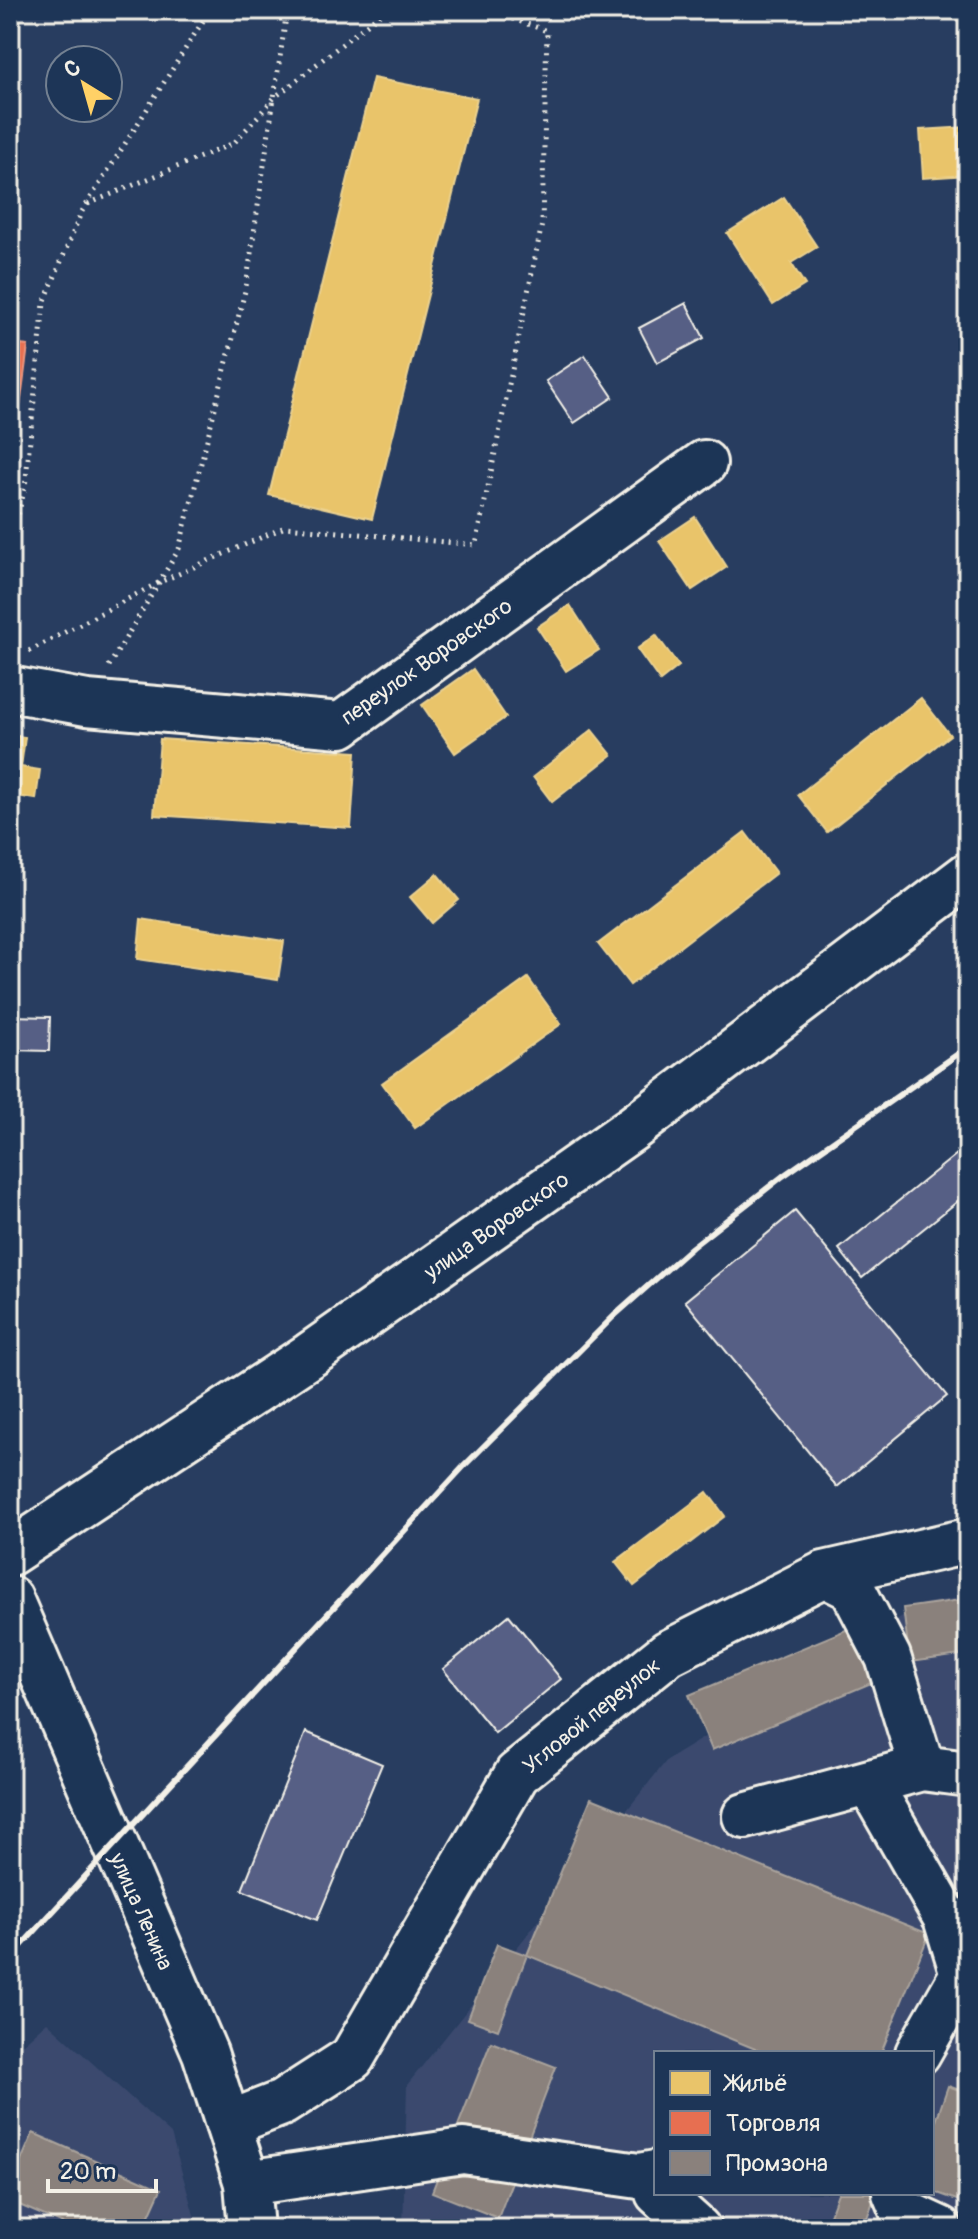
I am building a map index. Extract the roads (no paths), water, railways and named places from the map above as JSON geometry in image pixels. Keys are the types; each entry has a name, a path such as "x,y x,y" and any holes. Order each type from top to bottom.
{"street":[{"name":"переулок Воровского","path":"16,672 87,703 341,725 704,463"},
{"name":"улица Воровского","path":"10,1553 310,1355 633,1128 968,875"},
{"name":"Угловой переулок","path":"228,2124 282,2103 352,2058 517,1774 668,1653 824,1574 968,1541"},
{"path":"824,1574 852,1588 888,1657 922,1768"},
{"name":"улица Ленина","path":"10,1599 205,2053 247,2183 251,2229"},
{"path":"745,1816 922,1768 968,1774"},
{"path":"869,1783 946,1918 966,1975 919,2051"},
{"path":"247,2183 463,2151 652,2183"},
{"path":"664,2195 698,2229"},
{"path":"896,2195 903,2212 940,2229"}],"railway":[{"path":"10,1958 465,1465 614,1316 692,1247 783,1176 968,1047"}]}
